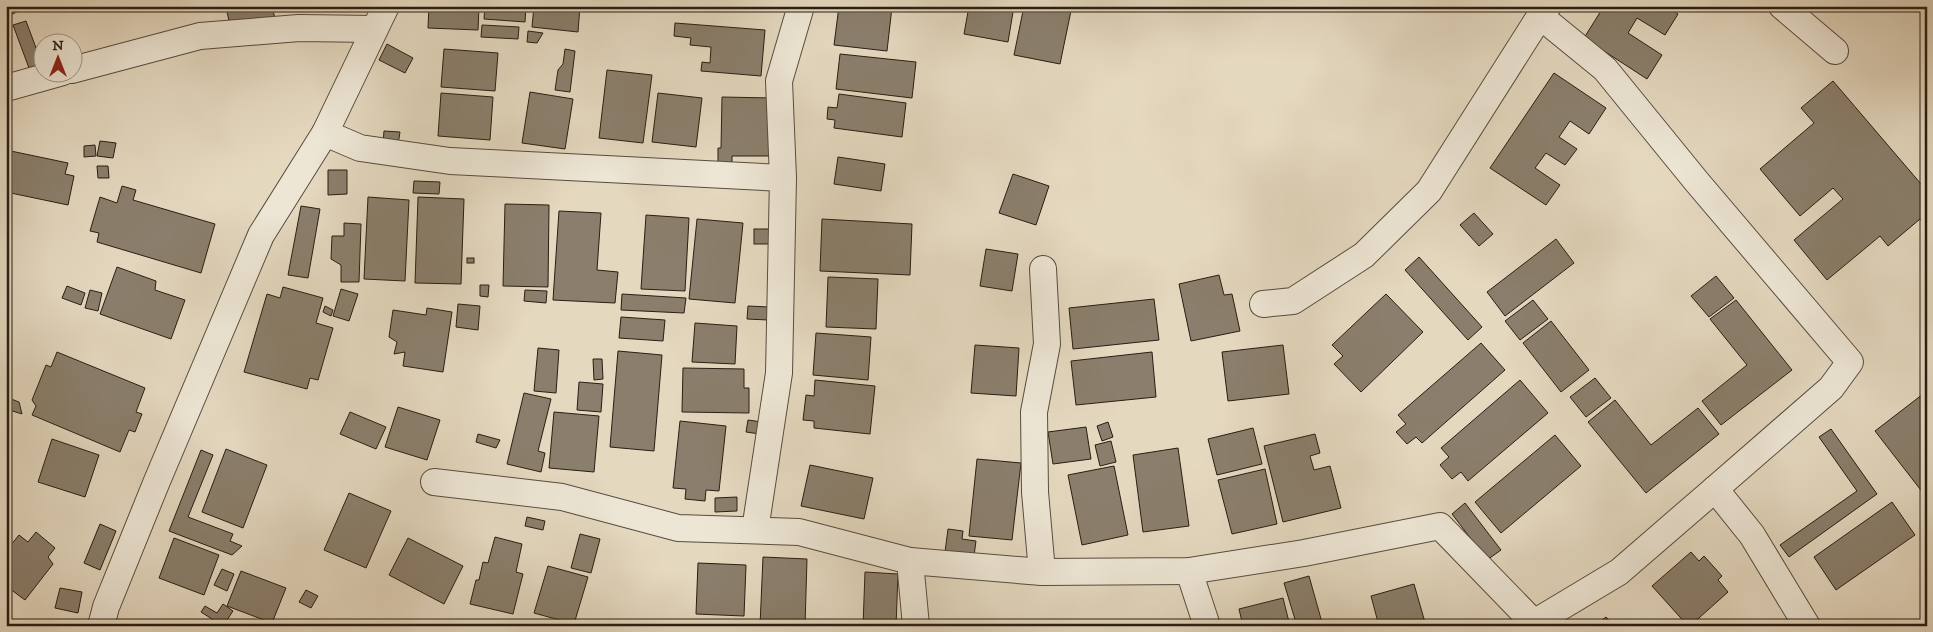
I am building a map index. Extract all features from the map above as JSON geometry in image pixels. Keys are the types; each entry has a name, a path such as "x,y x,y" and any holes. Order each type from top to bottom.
{"street":[{"path":"101,626 106,606 157,481 261,235 326,133 386,6"},
{"path":"755,530 779,373 782,178 779,81 800,6"},
{"path":"1782,6 1835,51"},
{"path":"434,482 562,497 678,528 799,532 910,561 1042,572 1189,571 1304,553 1440,526 1534,624 1619,572 1831,388 1850,362 1696,182 1605,69 1544,11 1429,191 1364,255 1293,301 1263,304"},
{"path":"82,67 200,36 299,28 374,29"},
{"path":"6,88 32,81"},
{"path":"326,133 360,148 450,161 782,178"},
{"path":"1042,572 1035,492 1034,412 1047,344 1043,269"},
{"path":"1716,489 1752,535 1807,626"},
{"path":"910,561 916,626"},
{"path":"1189,571 1207,626"}],"building":[{"path":"6,6 28,6 9,16"},
{"path":"61,6 76,6 64,12"},
{"path":"236,6 272,6 275,19 231,29 226,8"},
{"path":"429,6 479,6 478,30 428,28"},
{"path":"485,6 526,6 525,22 484,19"},
{"path":"534,6 580,6 578,32 532,27"},
{"path":"839,6 892,7 887,51 834,45"},
{"path":"969,6 1014,6 1008,42 964,34"},
{"path":"1024,6 1072,6 1060,64 1014,55"},
{"path":"1604,6 1666,6 1678,14 1665,35 1637,18 1628,33 1662,55 1647,79 1584,38"},
{"path":"26,21 32,37 32,67 29,68 13,25"},
{"path":"675,23 765,30 761,76 701,71 702,62 710,63 711,47 690,45 691,38 674,36"},
{"path":"482,25 519,27 518,39 481,37"},
{"path":"528,31 543,33 537,43 527,42"},
{"path":"387,44 413,58 405,73 379,60"},
{"path":"444,49 498,53 495,91 441,87"},
{"path":"565,49 575,51 570,92 555,90 558,70 563,64"},
{"path":"840,54 916,62 912,98 836,89"},
{"path":"607,70 652,75 643,143 599,138"},
{"path":"1554,73 1606,108 1589,134 1570,121 1559,137 1577,149 1565,165 1546,153 1535,168 1560,185 1546,205 1490,168"},
{"path":"1833,81 1927,191 1927,222 1924,224 1920,219 1888,246 1880,236 1827,280 1794,240 1843,199 1833,188 1800,216 1760,169 1814,123 1801,108"},
{"path":"530,92 573,99 565,149 522,143"},
{"path":"441,93 493,97 490,140 438,136"},
{"path":"658,93 702,98 696,147 652,142"},
{"path":"839,94 906,103 902,137 834,128 835,120 827,119 828,107 837,108"},
{"path":"722,97 772,98 771,156 732,156 732,165 718,164 718,148 721,148"},
{"path":"384,131 400,132 398,145 383,143"},
{"path":"100,141 116,143 113,158 97,156"},
{"path":"95,145 96,156 84,157 84,146"},
{"path":"6,150 68,163 65,174 74,176 68,205 6,192"},
{"path":"838,157 885,164 881,191 834,184"},
{"path":"97,166 108,166 109,178 98,178"},
{"path":"328,170 347,170 347,194 328,195"},
{"path":"1013,174 1049,186 1036,225 999,213"},
{"path":"414,181 440,182 439,194 413,193"},
{"path":"122,186 136,190 133,200 215,224 201,273 97,242 99,233 90,231 100,197 117,203"},
{"path":"368,197 409,200 405,281 364,279"},
{"path":"418,197 464,199 461,284 415,283"},
{"path":"505,204 549,205 548,287 503,286"},
{"path":"301,206 320,209 308,278 288,275"},
{"path":"559,211 601,213 597,270 618,272 615,303 553,300"},
{"path":"1474,213 1493,234 1479,246 1460,225"},
{"path":"646,215 689,218 685,291 641,289"},
{"path":"697,219 743,223 735,303 689,299"},
{"path":"822,219 912,224 910,275 820,271"},
{"path":"344,223 361,224 359,282 341,282 341,265 331,259 332,236 344,236"},
{"path":"754,229 771,229 771,244 754,244"},
{"path":"1556,239 1574,263 1505,316 1487,292"},
{"path":"986,249 1018,254 1012,291 980,286"},
{"path":"1419,257 1482,327 1468,340 1405,270"},
{"path":"467,258 474,258 474,263 467,263"},
{"path":"117,267 156,281 155,290 185,300 171,339 100,314"},
{"path":"1219,275 1224,295 1232,294 1240,331 1191,341 1179,284"},
{"path":"1716,276 1734,298 1709,317 1691,296"},
{"path":"828,277 878,279 876,329 826,327"},
{"path":"480,285 489,285 488,297 480,296"},
{"path":"67,286 85,293 81,305 62,298"},
{"path":"283,287 323,298 316,323 333,328 318,380 310,378 307,389 244,372 267,294 280,298"},
{"path":"341,289 358,294 349,321 333,316"},
{"path":"90,290 102,293 98,311 85,308"},
{"path":"525,290 547,291 546,303 524,301"},
{"path":"622,294 686,298 684,313 621,310"},
{"path":"1386,294 1423,332 1361,392 1334,364 1343,356 1332,345"},
{"path":"1154,299 1159,340 1073,349 1069,308"},
{"path":"1533,300 1548,319 1520,340 1505,321"},
{"path":"1736,300 1792,370 1721,425 1702,401 1747,365 1710,319"},
{"path":"458,304 480,306 478,330 456,327"},
{"path":"325,306 333,310 331,316 323,312"},
{"path":"748,306 769,307 768,320 747,319"},
{"path":"427,308 452,312 443,372 403,366 405,352 394,354 397,342 389,337 393,310 426,315"},
{"path":"621,317 665,320 663,341 619,338"},
{"path":"1551,321 1589,370 1561,392 1523,343"},
{"path":"695,323 737,326 735,364 692,362"},
{"path":"816,333 871,337 868,380 813,375"},
{"path":"1481,343 1505,370 1422,443 1416,437 1407,444 1396,432 1406,424 1398,415"},
{"path":"975,345 1019,348 1016,396 971,393"},
{"path":"1283,345 1289,394 1228,401 1222,352"},
{"path":"538,348 559,350 556,393 534,391"},
{"path":"618,351 662,355 654,451 610,447"},
{"path":"57,352 145,388 136,412 142,414 135,432 129,430 120,452 32,415 36,406 32,400 46,365 51,367"},
{"path":"1152,352 1156,397 1076,405 1071,361"},
{"path":"593,359 602,359 603,379 594,380"},
{"path":"683,368 744,369 744,388 749,388 749,413 682,412"},
{"path":"1595,378 1611,398 1586,417 1570,397"},
{"path":"815,380 875,386 870,434 814,428 814,421 803,420 806,395 814,396"},
{"path":"1520,380 1548,413 1468,481 1461,472 1452,479 1440,465 1449,457 1441,448"},
{"path":"579,382 603,384 601,412 577,410"},
{"path":"1927,391 1927,498 1875,431"},
{"path":"524,393 551,399 538,451 545,453 541,472 507,464"},
{"path":"6,397 19,402 22,414 6,409"},
{"path":"1615,400 1651,445 1698,408 1719,434 1646,493 1588,422"},
{"path":"398,407 440,420 427,460 385,447"},
{"path":"350,412 386,427 376,449 340,434"},
{"path":"554,412 599,416 594,472 549,468"},
{"path":"748,420 762,422 760,434 746,432"},
{"path":"680,421 726,426 719,491 706,490 705,501 685,499 686,489 673,488"},
{"path":"1108,422 1113,437 1102,441 1097,426"},
{"path":"1086,427 1091,459 1053,464 1048,432"},
{"path":"1253,428 1262,464 1217,475 1208,439"},
{"path":"1831,429 1877,494 1789,557 1780,545 1857,491 1819,437"},
{"path":"478,434 500,440 496,448 476,442"},
{"path":"1315,434 1320,453 1310,456 1314,470 1330,466 1341,508 1283,522 1264,446"},
{"path":"1555,435 1581,466 1501,533 1475,502"},
{"path":"52,439 99,455 85,497 38,482"},
{"path":"1111,441 1116,462 1100,466 1095,445"},
{"path":"1178,448 1189,526 1143,532 1133,455"},
{"path":"226,449 267,465 243,528 202,512"},
{"path":"201,450 213,455 188,517 233,534 230,541 242,546 232,555 169,531"},
{"path":"977,459 1021,463 1012,540 969,536"},
{"path":"810,465 873,478 864,519 801,506"},
{"path":"1114,466 1128,535 1082,545 1068,475"},
{"path":"1265,469 1277,524 1232,534 1218,480"},
{"path":"349,493 391,511 366,568 324,550"},
{"path":"737,497 737,511 715,512 715,498"},
{"path":"1892,502 1915,535 1836,590 1814,557"},
{"path":"1465,503 1501,550 1487,560 1452,514"},
{"path":"527,517 545,521 543,530 525,526"},
{"path":"100,524 116,531 100,570 84,563"},
{"path":"948,529 963,531 962,539 976,541 974,556 945,552"},
{"path":"36,532 55,548 48,557 53,564 25,600 6,586 6,551 19,535 28,542"},
{"path":"580,534 600,539 591,573 571,568"},
{"path":"495,537 522,544 516,572 523,574 513,614 470,604 476,580 479,580 483,562 488,563"},
{"path":"174,538 219,555 204,595 159,578"},
{"path":"408,538 463,566 444,604 389,575"},
{"path":"1691,552 1699,561 1704,556 1722,576 1718,580 1728,592 1688,626 1652,586"},
{"path":"763,557 807,559 805,626 760,626"},
{"path":"698,563 746,565 744,616 696,614"},
{"path":"548,566 588,577 574,624 534,613"},
{"path":"222,569 234,574 227,591 214,585"},
{"path":"241,571 286,588 272,623 227,606"},
{"path":"865,572 898,574 896,626 863,626"},
{"path":"1309,576 1323,626 1297,626 1284,583"},
{"path":"1414,584 1426,626 1379,626 1371,596"},
{"path":"60,588 82,592 78,613 55,608"},
{"path":"306,590 318,596 311,608 299,602"},
{"path":"1283,598 1290,626 1243,626 1239,609"},
{"path":"223,604 233,611 223,626 201,612 205,606 217,613"},
{"path":"1606,617 1614,626 1595,626"}]}
